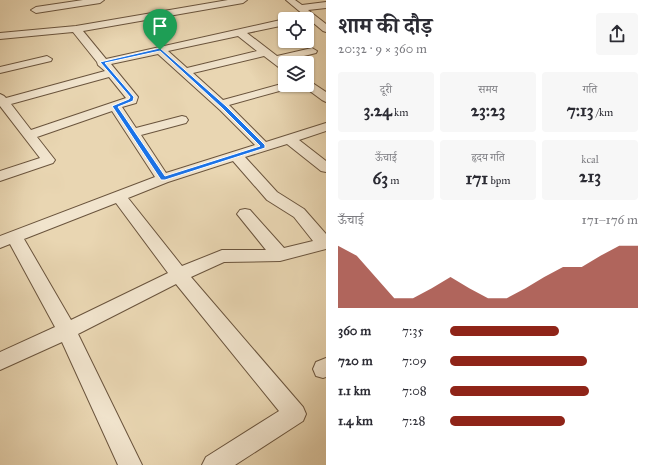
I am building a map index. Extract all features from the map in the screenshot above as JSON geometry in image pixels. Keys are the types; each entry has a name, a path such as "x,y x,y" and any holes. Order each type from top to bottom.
{"street":[{"path":"33,0 39,21"},
{"path":"0,36 100,0"},
{"path":"39,21 76,29 243,0"},
{"path":"290,0 326,29"},
{"path":"166,4 175,12"},
{"path":"301,8 326,5"},
{"path":"102,62 278,24"},
{"path":"29,135 132,100 132,97 110,73 76,29"},
{"path":"239,32 278,62"},
{"path":"160,50 264,146"},
{"path":"275,60 312,50"},
{"path":"185,72 266,52"},
{"path":"0,70 47,59"},
{"path":"0,176 48,160 2,100 110,73"},
{"path":"220,104 278,88"},
{"path":"314,89 326,98"},
{"path":"115,106 163,179"},
{"path":"133,133 182,120"},
{"path":"130,465 67,331 7,239 163,179 326,127"},
{"path":"289,139 326,168"},
{"path":"0,361 67,331 179,275 222,256 280,255 325,243 299,213 272,196 236,156"},
{"path":"119,196 179,275 295,414 214,465"},
{"path":"245,214 280,255"}],"route":[{"path":"160,50 224,107 264,146 163,179 115,106 132,100 132,97 102,62 160,50"}]}
